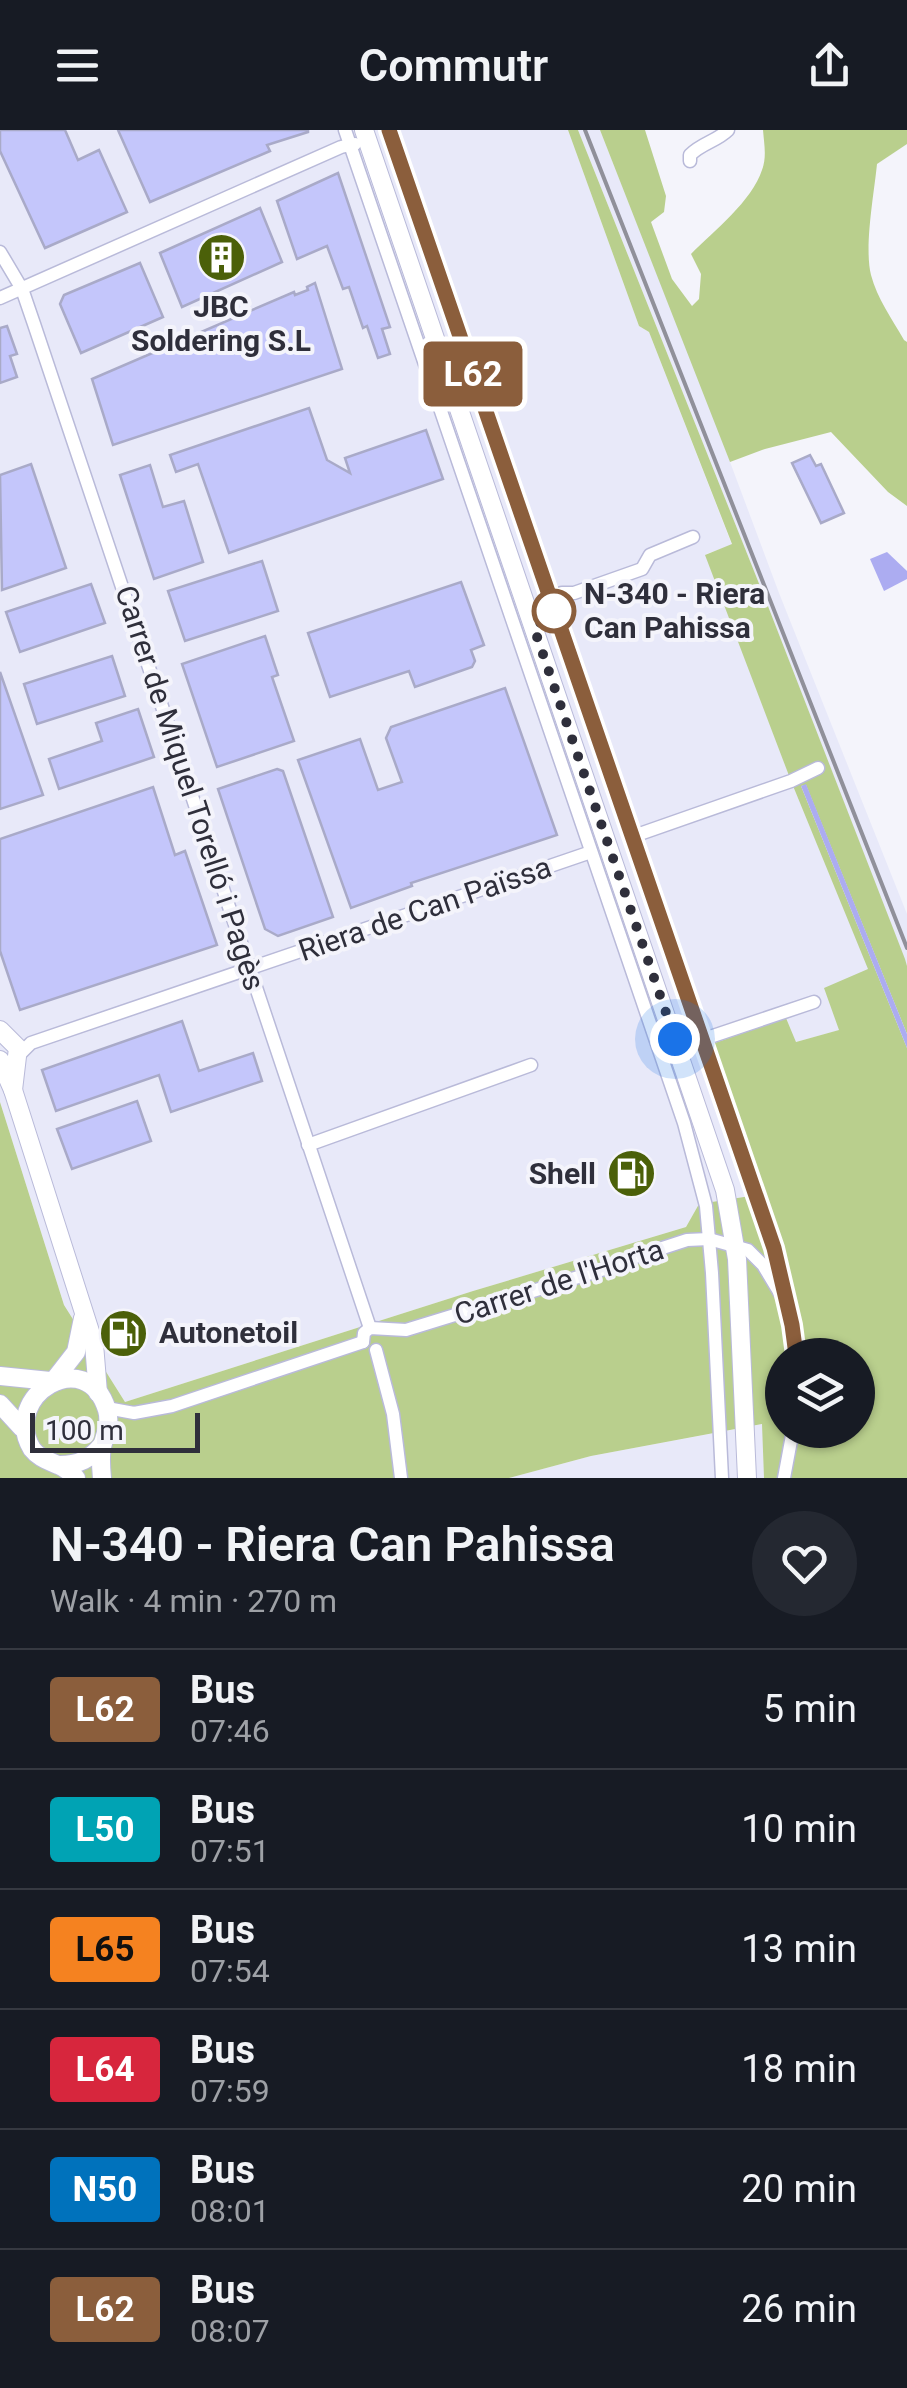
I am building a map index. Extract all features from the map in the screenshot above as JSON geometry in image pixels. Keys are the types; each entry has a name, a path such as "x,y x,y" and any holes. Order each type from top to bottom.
{"main road":[{"path":"357,137 725,1190 735,1246 747,1478"},
{"path":"10,1048 13,1090 94,1344 108,1430 102,1445 90,1458 60,1465 34,1453 22,1428 22,1416 31,1394 53,1380 76,1352 84,1314"},
{"path":"0,1376 80,1380 102,1400"},
{"path":"0,1404 22,1428"},
{"path":"102,1445 102,1478"},
{"path":"60,1465 76,1478"}],"street":[{"path":"389,130 774,1248 793,1338"},
{"path":"690,161 690,154 698,146 721,138 728,130"},
{"path":"0,298 357,137 684,1123 706,1206 722,1478"},
{"name":"Carrer de Miquel Torelló i Pagès","path":"0,252 22,289 308,1146 376,1329"},
{"path":"549,597 574,593 642,569 650,555 693,537"},
{"path":"632,837 818,768"},
{"name":"Riera de Can Païssa","path":"10,1048 591,852"},
{"path":"701,1040 814,1002"},
{"path":"675,1039 684,1123"},
{"path":"308,1146 530,1064"},
{"name":"Carrer de l'Horta","path":"376,1329 406,1330 687,1240 709,1239 735,1246"},
{"path":"735,1246 748,1250 763,1265 787,1303"},
{"path":"376,1329 385,1342 376,1350 363,1342 364,1334 376,1329"},
{"path":"102,1400 134,1413 172,1406 363,1342"},
{"path":"376,1350 393,1414 401,1478"},
{"path":"784,1478 790,1448"}],"shaded area":[{"path":"0,130 568,130 639,326 649,332 732,545 706,554 791,781 869,970 840,1030 796,1042 786,1018 763,1194 699,1204 686,1227 125,1402 64,1305 0,1102"},
{"path":"578,130 600,130 711,411 907,914 907,966 766,601"},
{"path":"763,1424 764,1478 509,1478 591,1456"}],"green space":[{"path":"568,130 578,130 907,966 907,1034 806,785 801,786 907,1048 907,1478 764,1478 762,1424 591,1456 509,1478 0,1478 0,1102 64,1305 125,1402 686,1227 699,1204 763,1194 709,1045 786,1018 796,1042 839,1030 824,988 868,969 705,555 732,544 649,332 639,326"},
{"path":"600,130 645,130 666,196 664,212 651,222 672,279 692,306 699,299 701,274 691,254 731,215 757,182 764,160 763,130 907,130 907,144 877,164 869,250 877,292 907,342 907,506 888,492 831,432 730,462"}],"water":[{"path":"887,552 907,571 907,579 884,591 870,559"},
{"path":"806,784 907,1034 907,1048 801,786"}],"building":[{"path":"0,130 65,130 78,160 99,150 127,212 45,248 0,151"},
{"path":"118,130 308,132 267,145 270,151 150,202"},
{"path":"338,173 390,327 382,329 390,354 378,358 349,287 343,289 327,246 297,259 277,201"},
{"name":"JBC Soldering S.L","path":"260,208 282,262 182,307 160,253"},
{"path":"140,263 163,317 81,353 60,304 64,295"},
{"path":"315,283 342,369 113,445 92,379 294,292 295,295 308,290"},
{"path":"7,326 17,354 10,356 17,377 0,383 0,328"},
{"path":"309,408 327,460 350,473 345,458 426,430 443,479 229,553 198,464 176,472 170,455"},
{"path":"810,455 816,466 821,464 844,513 821,523 792,463"},
{"path":"31,464 66,568 2,590 0,475"},
{"path":"150,465 163,507 184,501 203,562 154,579 120,475"},
{"path":"262,561 278,611 185,641 168,591"},
{"path":"461,582 484,645 471,650 475,661 472,667 415,687 409,671 330,697 308,633"},
{"path":"91,584 105,623 20,652 6,612"},
{"path":"265,636 278,675 272,677 294,741 217,767 182,664"},
{"path":"112,656 125,696 37,724 24,684"},
{"path":"0,672 43,795 0,809"},
{"path":"505,688 557,835 411,883 412,886 351,908 298,760 360,739 378,790 402,782 386,738 391,727"},
{"path":"138,709 154,757 59,789 49,759 102,741 96,723"},
{"path":"277,769 283,771 333,917 278,936 265,929 218,789"},
{"path":"153,787 175,855 185,851 217,945 20,1010 0,951 0,839"},
{"path":"182,1021 199,1071 253,1053 262,1081 171,1112 159,1075 56,1111 42,1070"},
{"path":"137,1101 151,1141 72,1169 57,1129"}],"railway":[{"path":"585,130 907,948"}],"bus line":[{"name":"L62","path":"389,130 754,1188 774,1248 794,1338"}],"place":[{"name":"JBC Soldering S.L","path":"221,258"},
{"name":"N-340 - Riera Can Pahissa","path":"554,611"},
{"name":"Shell","path":"631,1174"},
{"name":"Autonetoil","path":"124,1333"}],"route":[{"path":"554,611 534,628 675,1039"}]}
